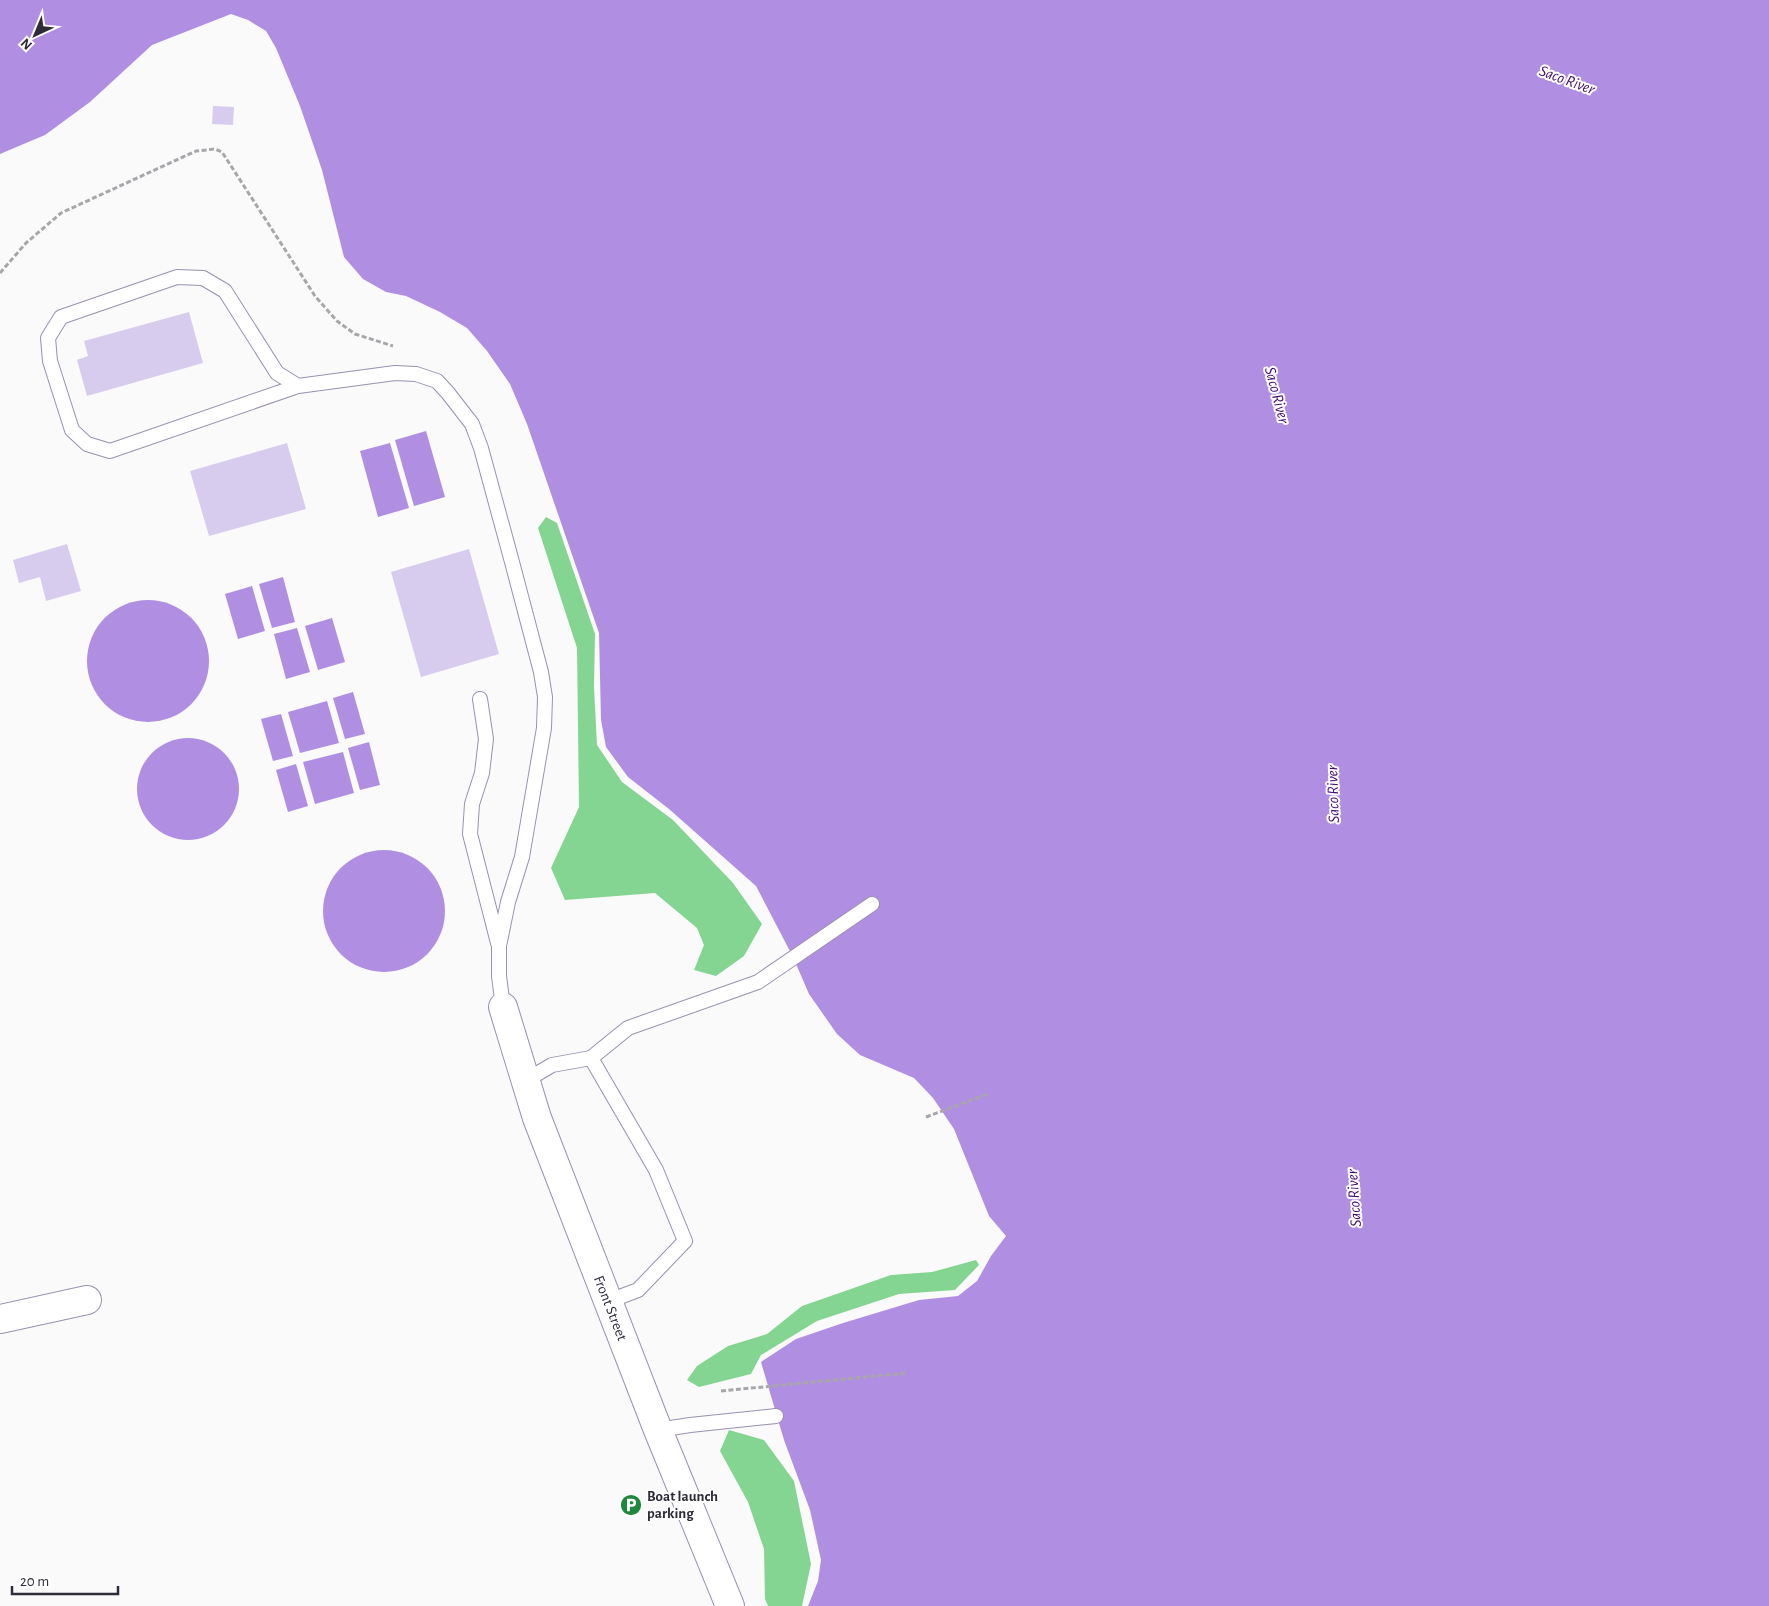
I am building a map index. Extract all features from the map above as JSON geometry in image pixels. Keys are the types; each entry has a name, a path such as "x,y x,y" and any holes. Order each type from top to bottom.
{"street":[{"name":"Front Street","path":"504,1007 536,1118 658,1430 730,1606"},
{"path":"0,1319 87,1300"}],"lane":[{"path":"298,386 277,373 225,291 203,278 177,277 61,317 48,338 50,360 72,430 87,444 110,451 298,386 395,373 416,374 437,381 472,424 481,448 509,552 541,672 545,697 544,728 522,857 508,902 499,946 499,976 504,1007"},
{"path":"480,699 486,739 482,773 472,804 470,834 499,946"},
{"path":"525,1081 552,1065 591,1058 628,1028 758,982 872,904"},
{"path":"591,1058 656,1170 685,1241 638,1290 608,1301"},
{"path":"658,1430 776,1416"}],"path":[{"path":"0,273 26,243 61,213 196,151 215,149 222,152 314,296 336,321 355,334 408,350 416,374"},
{"path":"926,1117 988,1094"},
{"path":"722,1392 907,1373"}],"green space":[{"path":"546,517 557,523 595,634 594,687 597,745 622,782 673,820 733,883 762,924 744,956 716,976 694,970 704,945 697,928 655,893 565,900 551,868 579,807 577,648 538,528"},
{"path":"976,1260 979,1265 955,1290 899,1294 817,1321 761,1355 751,1374 699,1387 687,1380 697,1366 728,1346 767,1334 802,1306 891,1275 932,1272"},
{"path":"729,1430 764,1440 794,1481 811,1564 802,1606 768,1606 765,1599 764,1549 748,1502 720,1451"}],"water":[{"name":"Saco River","path":"0,0 1769,0 1769,1606 808,1606 818,1581 821,1560 810,1510 784,1440 761,1362 796,1339 919,1300 958,1296 977,1281 991,1256 1006,1236 989,1216 954,1129 933,1098 914,1078 860,1055 837,1034 809,994 793,957 756,886 669,809 628,777 606,747 601,720 599,633 527,424 510,384 487,351 467,328 440,312 406,296 386,292 363,279 344,257 322,170 300,106 276,48 266,31 248,20 231,14 152,45 90,102 45,135 0,154"},
{"path":"426,431 445,497 414,506 395,440"},
{"path":"390,443 409,508 378,517 360,451"},
{"path":"283,577 295,622 272,628 259,584"},
{"path":"252,586 265,631 238,639 225,594"},
{"path":"148,600 160,601 171,605 182,610 191,618 199,627 204,638 208,649 208,673 204,684 199,695 191,704 182,712 171,717 160,721 148,722 136,721 125,717 114,712 105,704 97,695 92,684 88,673 87,661 88,649 92,638 97,627 105,618 114,610 125,605 136,601"},
{"path":"332,618 345,662 318,670 305,626"},
{"path":"297,628 310,672 286,679 274,634"},
{"path":"353,692 365,734 345,739 333,698"},
{"path":"327,701 339,743 300,753 288,712"},
{"path":"281,714 293,756 273,761 261,719"},
{"path":"188,738 207,742 224,753 235,770 239,789 235,808 224,825 207,836 188,840 169,836 152,825 141,808 137,789 141,770 152,753 169,742"},
{"path":"369,742 380,785 360,790 348,748"},
{"path":"343,752 354,793 315,804 303,762"},
{"path":"296,764 308,806 288,812 276,770"},
{"path":"384,850 407,854 427,868 441,888 445,911 441,934 427,954 407,968 384,972 361,968 341,954 327,934 323,911 327,888 341,868 361,854"}],"building":[{"path":"213,106 234,107 233,125 212,124"},
{"path":"189,312 203,363 87,396 77,360 88,356 84,341"},
{"path":"287,443 306,509 209,536 190,471"},
{"path":"67,544 81,591 46,601 40,577 19,583 13,560"},
{"path":"469,549 499,654 421,677 391,572"}],"place":[{"name":"Boat launch parking","path":"631,1505"}]}
